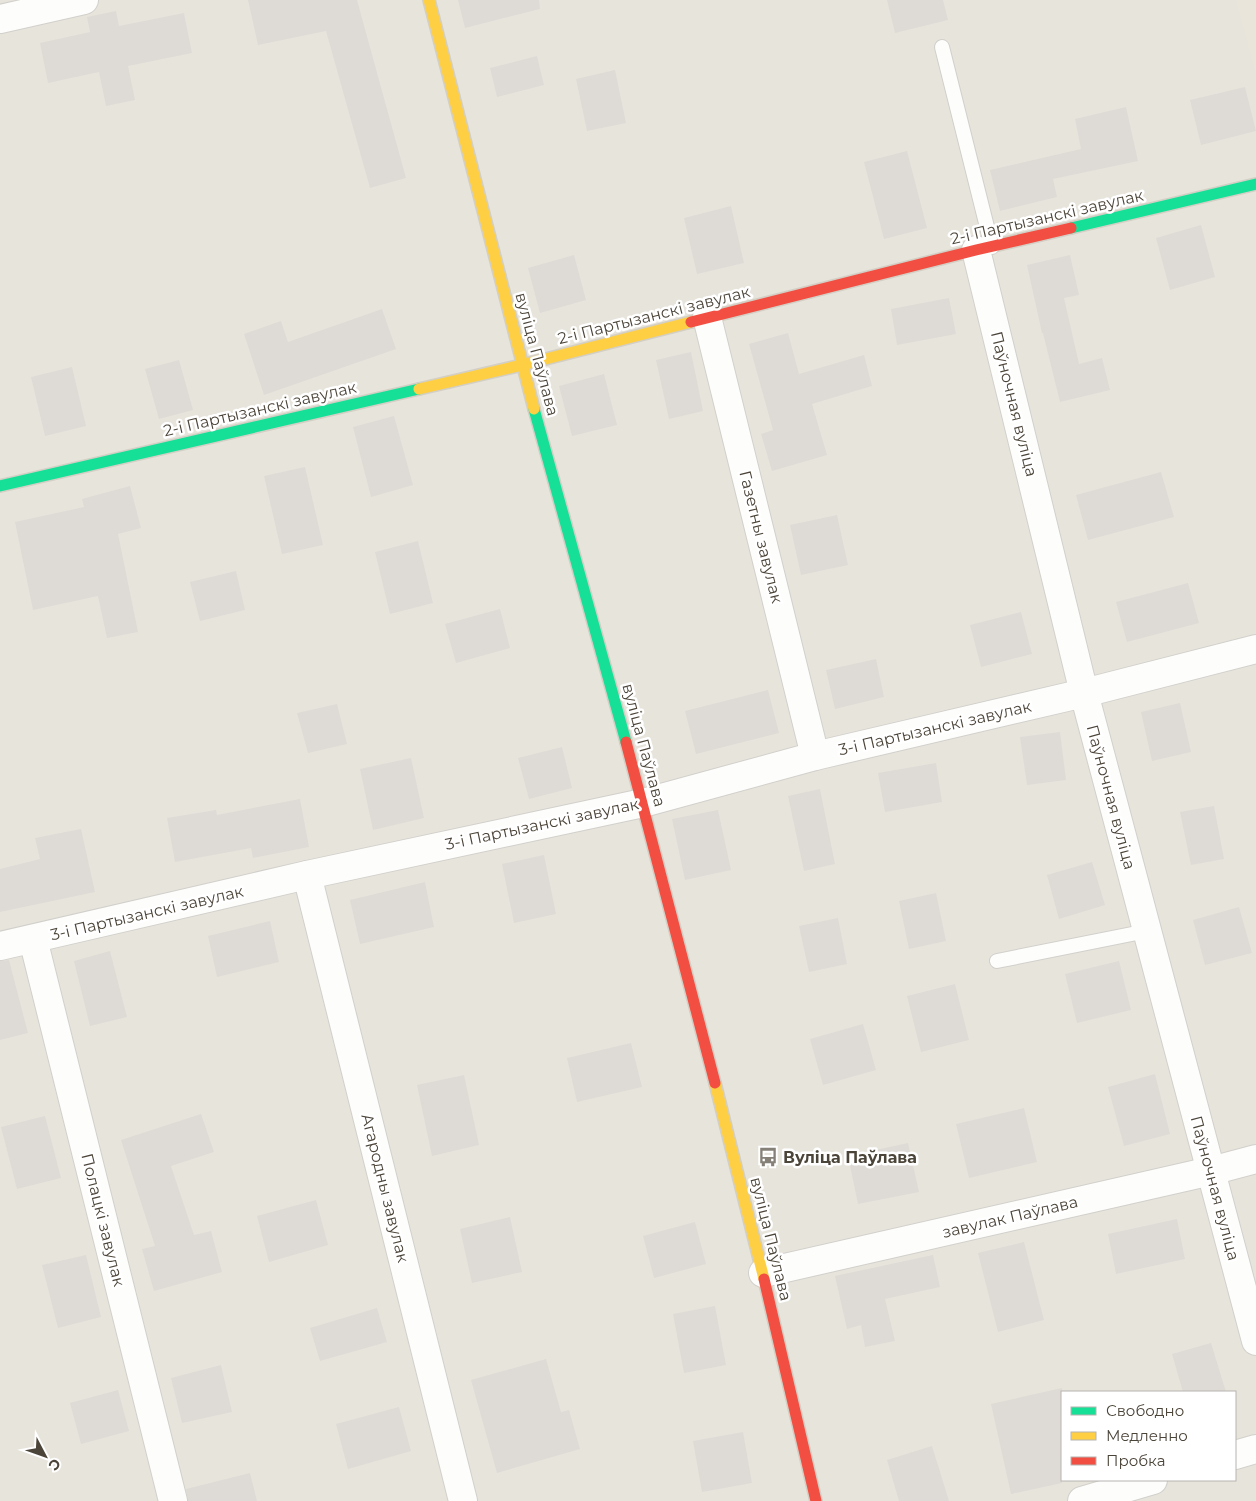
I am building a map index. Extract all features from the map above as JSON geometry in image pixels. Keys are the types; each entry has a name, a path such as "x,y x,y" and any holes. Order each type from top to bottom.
{"street":[{"path":"0,19 84,0"},
{"name":"вуліца Паўлава","path":"430,0 522,365 643,803 763,1273 816,1501"},
{"name":"2-і Партызанскі завулак","path":"0,486 522,365 984,248 1256,184"},
{"name":"Паўночная вуліца","path":"984,248 1084,693 1256,1341"},
{"name":"Газетны завулак","path":"707,317 815,756"},
{"name":"3-і Партызанскі завулак","path":"0,946 307,875 643,803 815,756 1084,693 1256,649"},
{"name":"Агародны завулак","path":"307,875 463,1501"},
{"name":"Полацкі завулак","path":"33,939 172,1501"},
{"name":"завулак Паўлава","path":"763,1273 1211,1171 1256,1159"},
{"path":"1236,1455 1256,1448"},
{"path":"1082,1501 1150,1481"}],"lane":[{"path":"942,47 984,248"},
{"path":"997,961 1147,931"}],"shaded area":[{"path":"0,0 1256,0 1256,1501 0,1501"},
{"path":"1236,0 1256,0 1256,74"}],"building":[{"path":"248,0 357,0 406,178 370,188 326,31 258,45"},
{"path":"458,0 539,0 540,9 465,28"},
{"path":"887,0 943,0 948,20 895,33"},
{"path":"116,11 119,26 184,13 192,53 128,66 135,100 106,106 99,72 48,83 40,43 90,32 87,17"},
{"path":"537,56 544,85 497,97 490,68"},
{"path":"615,70 626,123 587,131 576,79"},
{"path":"1245,87 1256,131 1201,145 1190,100"},
{"path":"1126,107 1138,161 1053,179 1057,197 1000,211 990,170 1081,149 1075,119"},
{"path":"907,151 927,228 884,239 864,162"},
{"path":"731,206 744,263 697,274 684,218"},
{"path":"1201,225 1215,277 1170,290 1156,238"},
{"path":"574,255 586,300 540,313 528,268"},
{"path":"1070,255 1079,295 1064,298 1079,364 1102,358 1110,390 1060,402 1027,265"},
{"path":"949,298 956,334 897,345 891,309"},
{"path":"382,309 396,349 264,395 244,334 281,321 288,342"},
{"path":"788,333 799,374 864,355 872,386 812,404 827,455 772,471 761,434 773,430 749,344"},
{"path":"691,352 703,411 669,419 656,360"},
{"path":"179,360 193,410 159,419 145,369"},
{"path":"72,367 86,426 45,436 31,377"},
{"path":"604,374 617,425 572,436 559,386"},
{"path":"394,416 413,485 371,497 353,427"},
{"path":"305,467 323,545 282,554 264,476"},
{"path":"1161,472 1174,517 1088,540 1076,495"},
{"path":"130,486 141,528 118,534 138,632 107,638 98,596 33,610 15,522 84,507 82,499"},
{"path":"837,515 848,565 801,575 790,525"},
{"path":"418,541 433,603 390,614 375,552"},
{"path":"236,571 245,610 200,621 190,582"},
{"path":"1188,583 1199,623 1127,642 1116,602"},
{"path":"500,609 510,648 456,663 445,624"},
{"path":"1021,612 1032,654 981,667 970,625"},
{"path":"876,659 884,697 835,709 826,670"},
{"path":"768,690 779,733 696,754 685,711"},
{"path":"1180,703 1191,752 1152,761 1141,712"},
{"path":"337,704 347,744 308,753 297,713"},
{"path":"1060,732 1066,780 1027,785 1020,737"},
{"path":"562,747 572,788 529,799 518,758"},
{"path":"411,758 424,818 373,830 360,769"},
{"path":"936,763 942,802 885,812 878,773"},
{"path":"820,789 835,864 804,871 788,796"},
{"path":"300,799 309,847 253,858 251,848 175,862 167,818 216,810 217,815"},
{"path":"1214,806 1224,859 1191,865 1180,812"},
{"path":"718,810 731,870 685,880 672,819"},
{"path":"81,829 95,892 0,912 0,869 40,859 35,838"},
{"path":"544,855 556,914 514,923 502,864"},
{"path":"1092,862 1105,905 1059,919 1047,875"},
{"path":"425,882 434,927 360,944 350,900"},
{"path":"936,893 946,941 909,949 899,901"},
{"path":"1239,907 1252,953 1205,965 1193,920"},
{"path":"838,918 847,964 809,972 799,926"},
{"path":"270,921 279,962 217,977 208,936"},
{"path":"110,951 127,1017 90,1026 74,961"},
{"path":"9,960 28,1033 0,1040 0,961"},
{"path":"1119,961 1131,1010 1077,1023 1065,974"},
{"path":"955,984 969,1040 921,1052 907,996"},
{"path":"863,1024 876,1070 823,1085 810,1039"},
{"path":"631,1043 642,1087 577,1102 567,1058"},
{"path":"1155,1074 1170,1134 1124,1146 1108,1087"},
{"path":"464,1075 479,1145 432,1156 417,1085"},
{"path":"1024,1108 1037,1162 969,1178 956,1124"},
{"path":"201,1114 214,1152 171,1166 194,1235 211,1231 222,1272 154,1291 142,1249 155,1246 121,1140"},
{"path":"45,1116 61,1178 17,1189 1,1127"},
{"path":"908,1143 919,1192 858,1204 848,1156"},
{"path":"316,1200 328,1245 269,1262 257,1216"},
{"path":"510,1217 522,1272 472,1283 460,1229"},
{"path":"1177,1219 1185,1259 1116,1274 1108,1234"},
{"path":"695,1222 706,1264 654,1278 643,1236"},
{"path":"1024,1242 1044,1320 998,1332 978,1253"},
{"path":"86,1255 101,1317 58,1328 42,1265"},
{"path":"933,1255 940,1287 885,1299 895,1341 865,1347 861,1325 847,1329 835,1276"},
{"path":"715,1306 726,1365 684,1373 673,1314"},
{"path":"377,1308 387,1342 320,1361 310,1328"},
{"path":"1211,1343 1226,1391 1183,1391 1172,1354"},
{"path":"546,1359 561,1412 569,1410 580,1449 497,1473 471,1380"},
{"path":"221,1365 232,1412 182,1423 171,1378"},
{"path":"1062,1388 1062,1483 1011,1494 991,1404"},
{"path":"118,1390 129,1431 81,1444 70,1403"},
{"path":"399,1407 411,1451 348,1469 336,1424"},
{"path":"743,1432 752,1483 702,1492 693,1441"},
{"path":"932,1446 949,1501 899,1501 887,1460"},
{"path":"250,1473 257,1501 188,1501 186,1489"}],"traffic: fast":[{"path":"1071,228 1256,184"},
{"path":"0,486 419,389"},
{"path":"534,409 626,742"}],"traffic: slow":[{"path":"429,0 534,409"},
{"path":"419,389 691,322"},
{"path":"715,1083 764,1279"}],"traffic: jam":[{"path":"691,322 1071,228"},
{"path":"626,742 715,1083"},
{"path":"764,1279 816,1501"}],"place":[{"name":"Вуліца Паўлава","path":"768,1157"}]}
